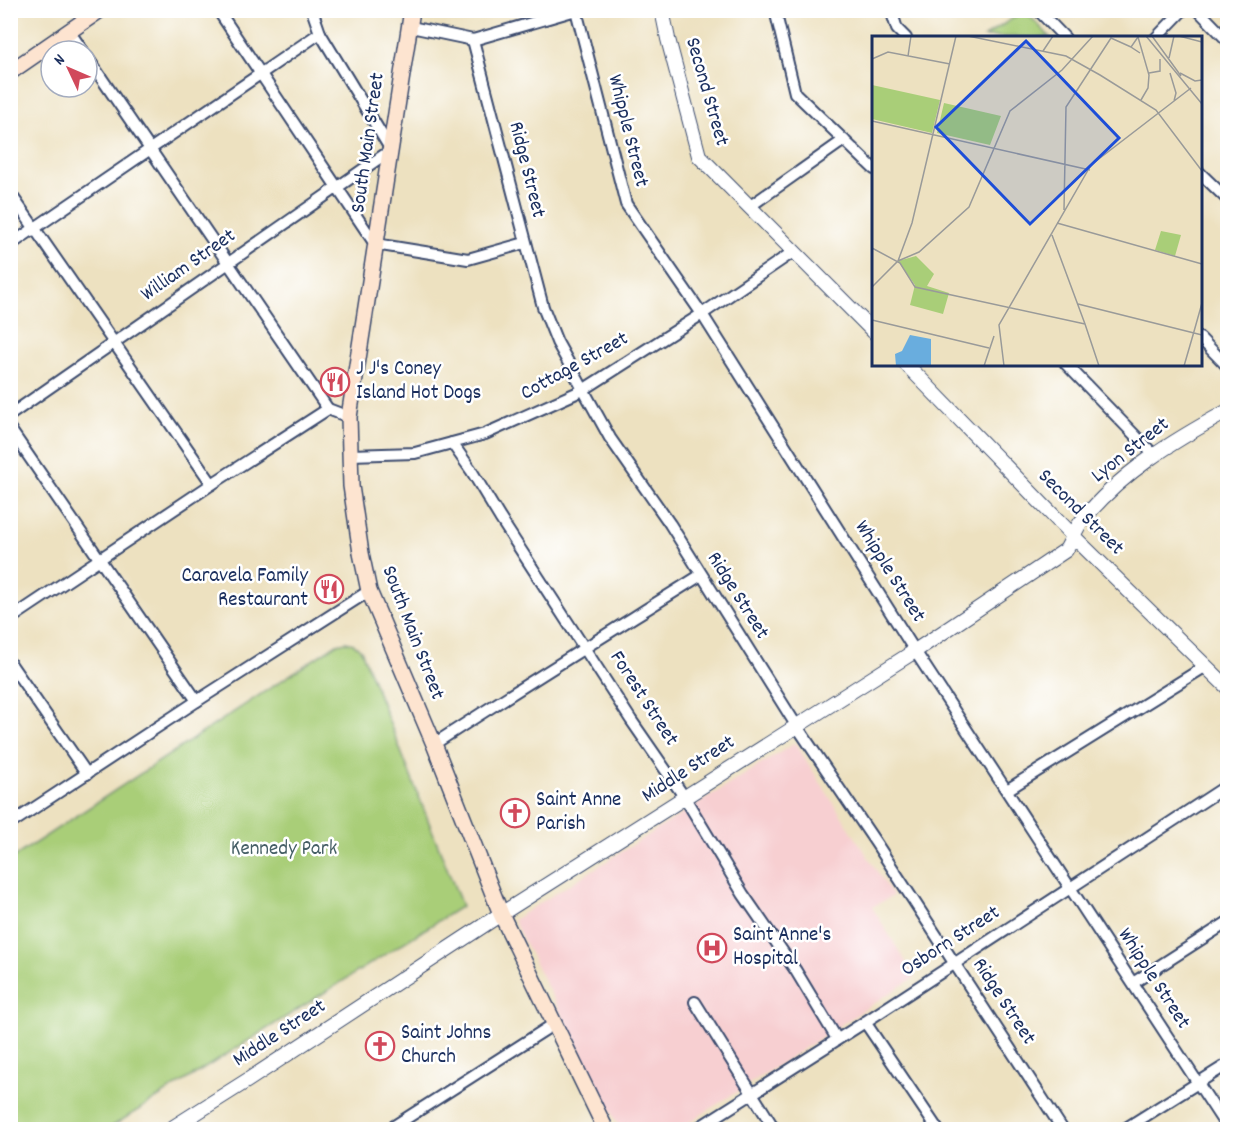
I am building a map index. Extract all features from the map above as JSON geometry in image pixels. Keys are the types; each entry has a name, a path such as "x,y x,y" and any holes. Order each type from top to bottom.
{"main road":[{"path":"10,72 100,10"},
{"name":"South Main Street","path":"412,10 349,417 357,532 369,591 434,744 501,914 606,1130"}],"street":[{"path":"219,10 375,244 468,260 525,243"},
{"path":"312,10 320,33 391,150"},
{"path":"411,27 473,40 576,10"},
{"name":"Whipple Street","path":"576,10 626,204 702,314 915,651 1227,1129"},
{"name":"Second Street","path":"662,10 699,156 793,252 872,327"},
{"path":"775,10 795,93 872,168"},
{"path":"891,10 897,29 904,36"},
{"path":"1038,10 1063,36"},
{"path":"1158,36 1183,10"},
{"path":"1198,10 1227,40"},
{"path":"69,31 75,39"},
{"path":"10,245 320,33"},
{"name":"Ridge Street","path":"473,40 525,243 557,342 610,438 670,524 796,725 876,843 1063,1130"},
{"path":"99,75 328,409 349,417"},
{"path":"749,207 844,140"},
{"name":"William Street","path":"10,415 391,150"},
{"path":"1202,175 1227,200"},
{"path":"10,193 212,484"},
{"name":"Cottage Street","path":"350,455 415,453 485,434 583,390 702,314 793,252"},
{"path":"1202,340 1227,367"},
{"name":"Second Street","path":"908,366 1074,537 1227,688"},
{"path":"1068,366 1154,455"},
{"path":"10,618 328,409"},
{"name":"Lyon Street","path":"1074,537 1079,524 1118,482 1154,455 1227,411"},
{"path":"10,429 197,701"},
{"name":"Forest Street","path":"452,443 631,720 685,798 743,894 796,971 837,1038"},
{"name":"Middle Street","path":"169,1130 501,914 915,651 1066,550 1074,537"},
{"path":"434,744 701,575"},
{"path":"10,824 369,591"},
{"path":"10,663 87,774"},
{"path":"1007,790 1206,666"},
{"name":"Osborn Street","path":"695,1130 865,1022 1227,785"},
{"path":"1132,983 1227,922"},
{"path":"695,1002 775,1130"},
{"path":"865,1022 938,1130"},
{"path":"388,1130 554,1024"},
{"path":"1123,1130 1227,1064"}],"shaded area":[{"name":"Saint Anne's Hospital","path":"795,743 893,896 872,907 915,977 679,1129 620,1129 513,920"}],"green space":[{"path":"1024,11 1049,36 986,36"},
{"name":"Kennedy Park","path":"346,642 354,644 361,650 462,906 108,1129 11,1129 11,859 337,644"}],"place":[{"name":"J J's Coney Island Hot Dogs","path":"335,382"},
{"name":"Caravela Family Restaurant","path":"329,589"},
{"name":"Saint Anne Parish","path":"515,813"},
{"name":"Saint Anne's Hospital","path":"712,948"},
{"name":"Saint Johns Church","path":"380,1046"}]}
